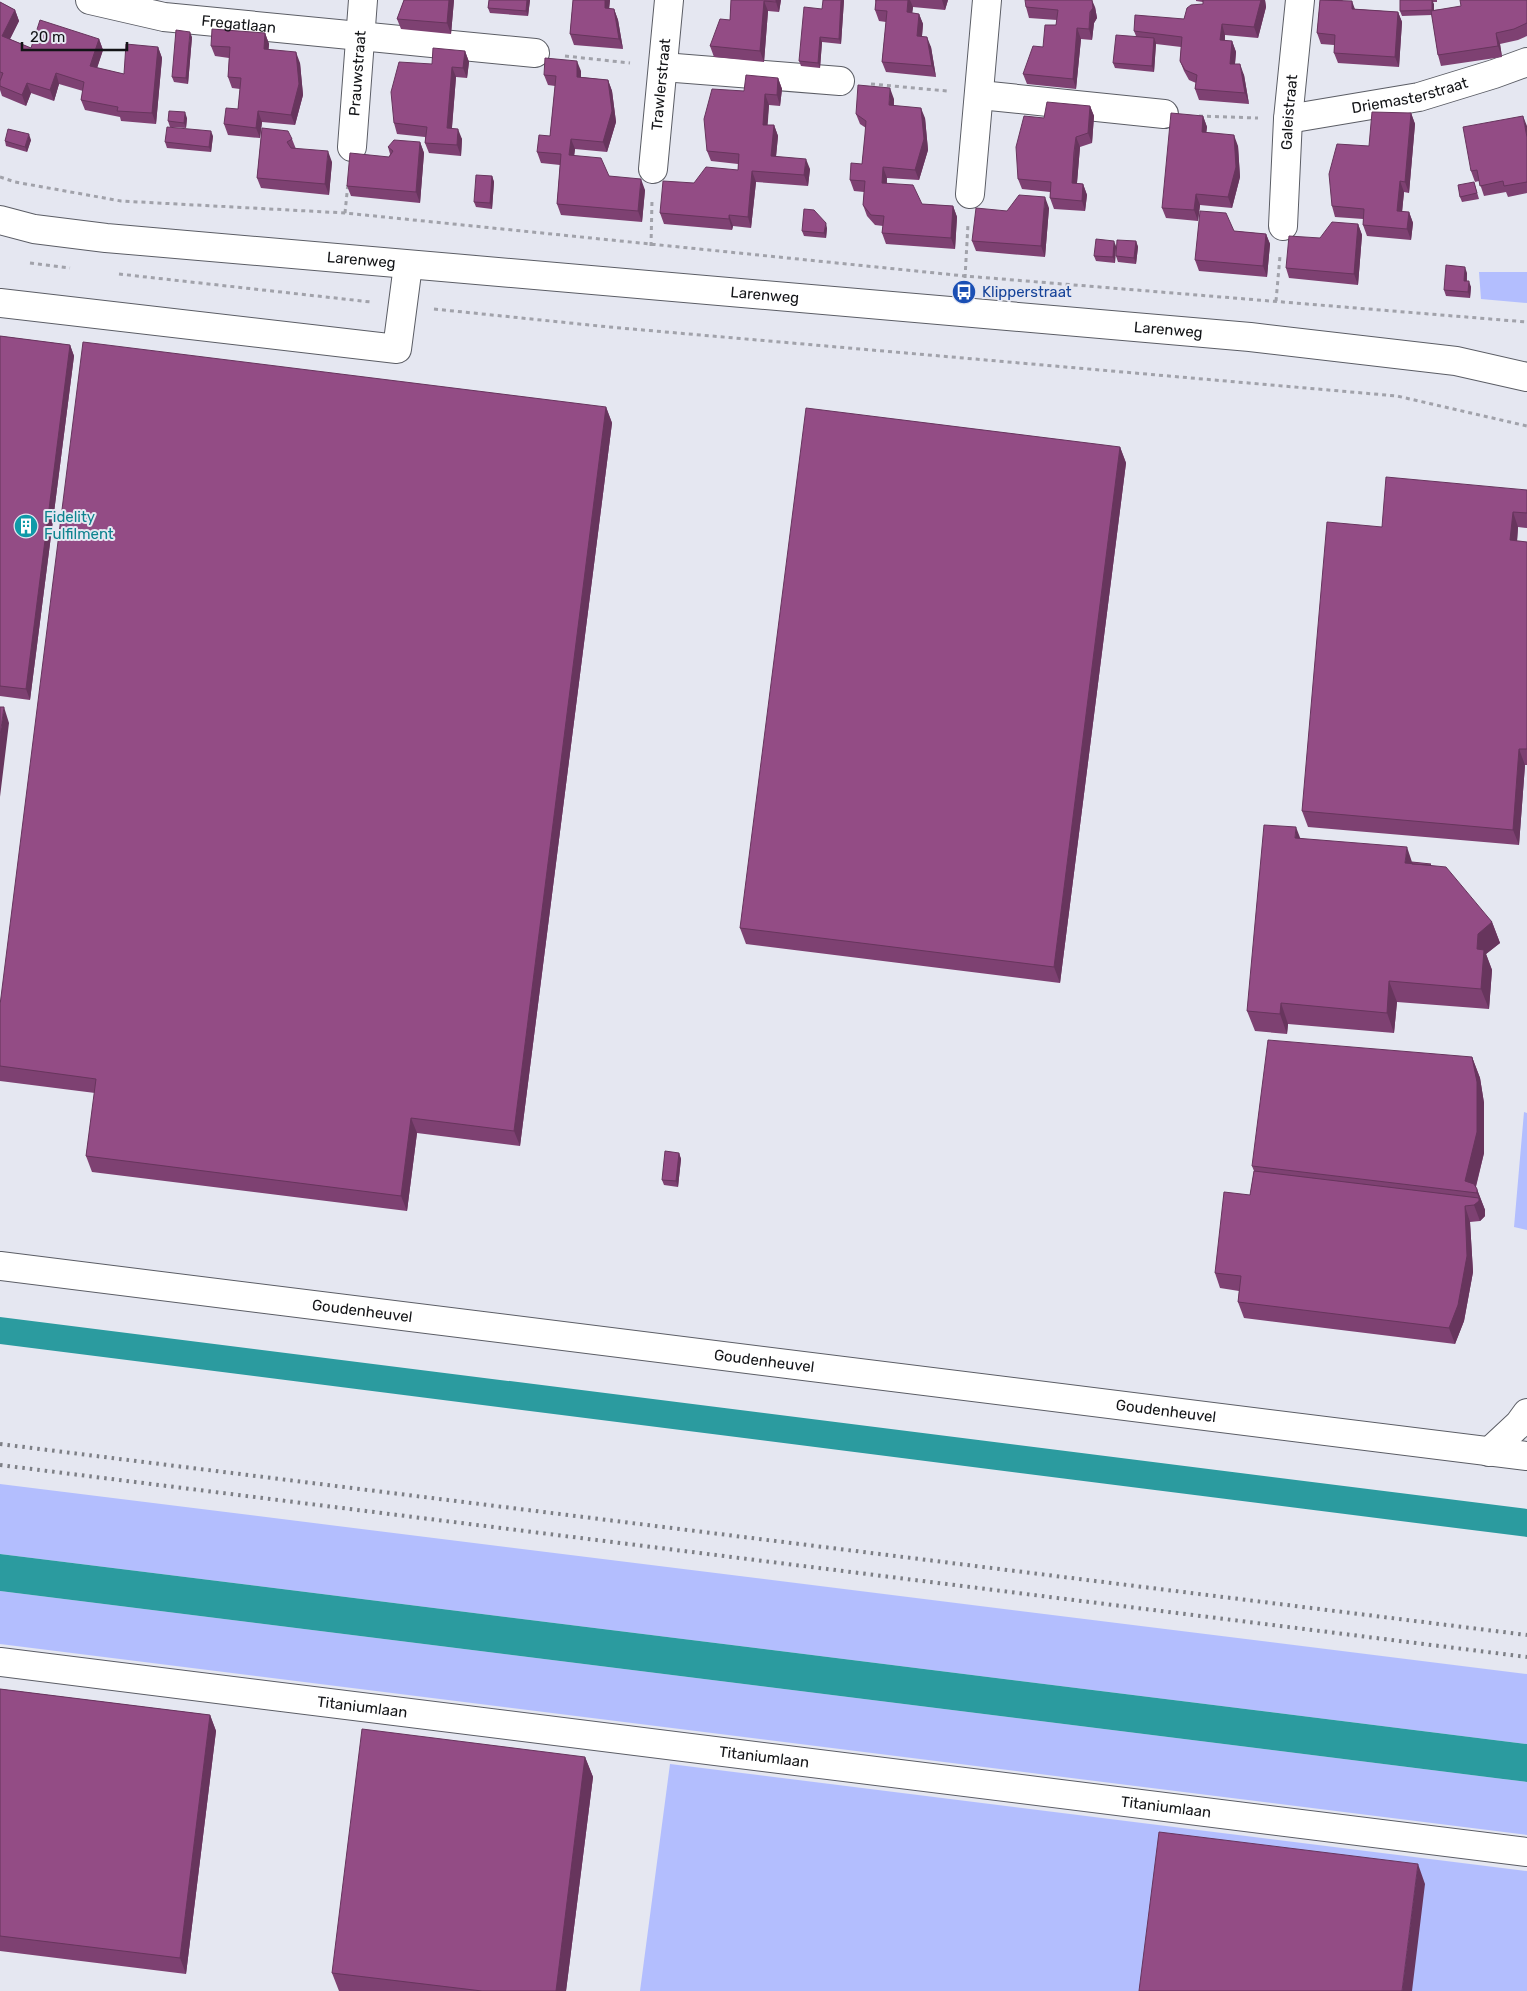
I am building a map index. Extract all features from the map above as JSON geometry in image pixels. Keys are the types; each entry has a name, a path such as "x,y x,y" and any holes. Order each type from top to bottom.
{"street":[{"name":"Fregatlaan","path":"90,0 164,16 535,53"},
{"name":"Prauwstraat","path":"352,147 363,0"},
{"name":"Trawlerstraat","path":"653,169 669,0"},
{"path":"970,194 987,0"},
{"name":"Galeistraat","path":"1283,226 1288,119 1300,0"},
{"name":"Driemasterstraat","path":"1288,119 1420,97 1527,62"},
{"path":"663,67 840,81"},
{"path":"980,95 1164,114"},
{"name":"Larenweg","path":"0,220 34,229 106,238 1250,338 1456,361 1527,377"},
{"path":"0,303 396,349 408,264"},
{"name":"Goudenheuvel","path":"0,1266 1527,1456"},
{"path":"1489,1452 1519,1424 1527,1413"},
{"name":"Titaniumlaan","path":"0,1662 1527,1852"}],"path":[{"path":"535,53 663,67"},
{"path":"840,81 980,95"},
{"path":"1164,114 1288,119"},
{"path":"651,246 653,169"},
{"path":"0,177 14,182 121,200 345,213 651,246 965,276 1527,322"},
{"path":"965,276 970,194"},
{"path":"1276,301 1283,226"},
{"path":"27,262 76,269"},
{"path":"116,274 609,327 1397,396 1527,426"}],"shaded area":[{"path":"1479,272 1527,272 1527,303 1481,299"},
{"path":"1524,1112 1527,1113 1527,1230 1514,1227"},
{"path":"0,1317 1527,1509 1527,1537 0,1344"},
{"path":"0,1484 1527,1674 1527,1744 0,1554"},
{"path":"0,1554 1527,1744 1527,1782 0,1591"},
{"path":"0,1591 1527,1782 1527,1835 0,1644"},
{"path":"670,1764 1527,1871 1527,1991 640,1991"}],"building":[{"path":"404,0 449,0 447,23 397,19"},
{"path":"489,0 527,0 526,11 488,8"},
{"path":"573,0 605,0 605,8 614,9 619,39 570,34"},
{"path":"731,0 776,0 776,2 764,1 760,51 710,46 720,19 730,20"},
{"path":"823,0 841,0 839,39 820,37 818,63 799,61 804,7 822,9"},
{"path":"876,0 908,0 907,12 919,14 917,36 927,37 932,66 882,62 887,11 875,10"},
{"path":"1025,0 1092,0 1093,8 1090,12 1089,29 1077,28 1073,79 1023,74 1033,46 1043,47 1045,25 1056,25 1058,10 1026,7"},
{"path":"1203,0 1261,0 1254,27 1222,24 1220,40 1232,41 1230,64 1240,64 1245,93 1195,89 1197,75 1185,70 1180,61 1182,37 1134,31 1135,15 1184,19 1187,8 1191,5 1203,4"},
{"path":"1320,0 1352,1 1352,9 1398,12 1395,57 1334,53 1335,35 1317,33"},
{"path":"1400,0 1432,0 1432,10 1400,11"},
{"path":"1460,0 1527,0 1527,23 1514,29 1496,33 1498,46 1438,55 1431,11 1461,6"},
{"path":"0,2 15,10 2,36 31,48 40,20 99,39 90,66 124,74 126,44 158,47 152,113 117,111 118,107 81,100 84,82 56,73 50,90 27,83 22,95 0,86 3,73 0,72"},
{"path":"212,29 265,33 264,49 296,52 299,84 291,115 258,111 256,128 224,124 226,108 238,109 241,78 228,77 230,47 211,46"},
{"path":"176,30 190,32 186,78 172,77"},
{"path":"1116,35 1154,38 1152,66 1113,63"},
{"path":"433,48 465,51 463,68 452,67 447,128 458,129 457,145 425,143 427,127 394,123 391,92 399,62 432,64"},
{"path":"545,58 577,61 577,77 608,80 612,111 603,142 571,139 569,155 601,158 609,176 641,179 638,211 557,204 561,154 537,152 539,135 550,136 556,76 544,75"},
{"path":"746,75 778,78 777,95 765,94 763,125 774,125 771,156 806,159 804,175 752,171 748,217 729,215 729,219 660,213 663,181 694,183 706,167 738,170 739,154 707,151 704,119 712,89 744,91"},
{"path":"858,85 890,88 889,105 921,108 924,139 915,170 883,167 882,183 913,185 922,204 953,206 951,238 882,233 884,216 871,215 863,205 865,181 850,180 851,163 862,164 865,134 866,121 856,114"},
{"path":"1047,102 1090,106 1088,133 1076,137 1074,152 1072,183 1083,184 1082,201 1050,198 1051,182 1018,179 1016,147 1024,116 1044,118"},
{"path":"169,111 185,112 184,123 168,121"},
{"path":"1372,112 1411,113 1405,182 1400,181 1397,211 1409,212 1407,229 1363,225 1364,209 1332,206 1329,174 1337,144 1369,146"},
{"path":"1171,113 1203,116 1202,132 1234,135 1236,167 1228,197 1196,194 1194,210 1162,208"},
{"path":"1523,116 1527,137 1527,182 1504,186 1503,181 1480,186 1477,170 1471,171 1463,127"},
{"path":"167,127 211,131 209,147 165,142"},
{"path":"262,128 288,131 292,139 287,142 291,148 328,151 325,184 257,178"},
{"path":"8,129 29,134 25,147 5,141"},
{"path":"394,140 420,142 416,192 347,186 350,153 389,157 393,151 388,147"},
{"path":"476,175 492,176 490,203 474,202"},
{"path":"1474,182 1477,193 1460,197 1458,185"},
{"path":"1019,195 1045,197 1041,246 972,241 976,208 1007,211"},
{"path":"804,209 814,210 826,223 824,233 802,231"},
{"path":"1200,211 1226,213 1234,231 1266,234 1263,266 1195,260"},
{"path":"1332,222 1358,224 1354,274 1286,268 1289,236 1320,238"},
{"path":"1096,239 1114,241 1113,257 1094,256"},
{"path":"1117,240 1136,241 1134,258 1116,256"},
{"path":"1446,265 1465,267 1464,281 1469,281 1468,292 1444,290"},
{"name":"Fidelity Fulfilment","path":"0,336 70,345 26,689 0,686"},
{"path":"83,342 606,407 514,1131 411,1118 401,1196 86,1156 96,1079 0,1066 0,1005"},
{"path":"806,408 1120,447 1054,967 740,928"},
{"path":"1386,477 1527,490 1527,513 1513,512 1510,540 1527,542 1527,749 1519,749 1513,830 1302,811 1327,522 1382,527"},
{"path":"0,707 4,707 0,736"},
{"path":"1264,825 1296,827 1295,838 1407,847 1405,863 1446,867 1492,922 1478,934 1477,949 1484,950 1481,989 1389,981 1387,1013 1281,1003 1280,1014 1247,1011"},
{"path":"1412,862 1431,864 1412,864"},
{"path":"1268,1040 1472,1057 1477,1082 1477,1132 1465,1181 1474,1184 1477,1193 1252,1166"},
{"path":"665,1151 679,1153 676,1181 662,1180"},
{"path":"1254,1171 1479,1198 1479,1201 1474,1205 1465,1206 1467,1256 1458,1305 1449,1328 1238,1302 1241,1276 1215,1273 1224,1192 1250,1195"},
{"path":"0,1689 210,1715 180,1958 0,1936"},
{"path":"362,1729 585,1757 556,1991 482,1991 332,1973"},
{"path":"1159,1832 1418,1864 1402,1991 1139,1991"}],"railway":[{"path":"0,1444 1527,1635"},
{"path":"0,1465 1527,1657"}],"place":[{"name":"Klipperstraat","path":"964,292"},
{"name":"Fidelity Fulfilment","path":"26,526"}]}
